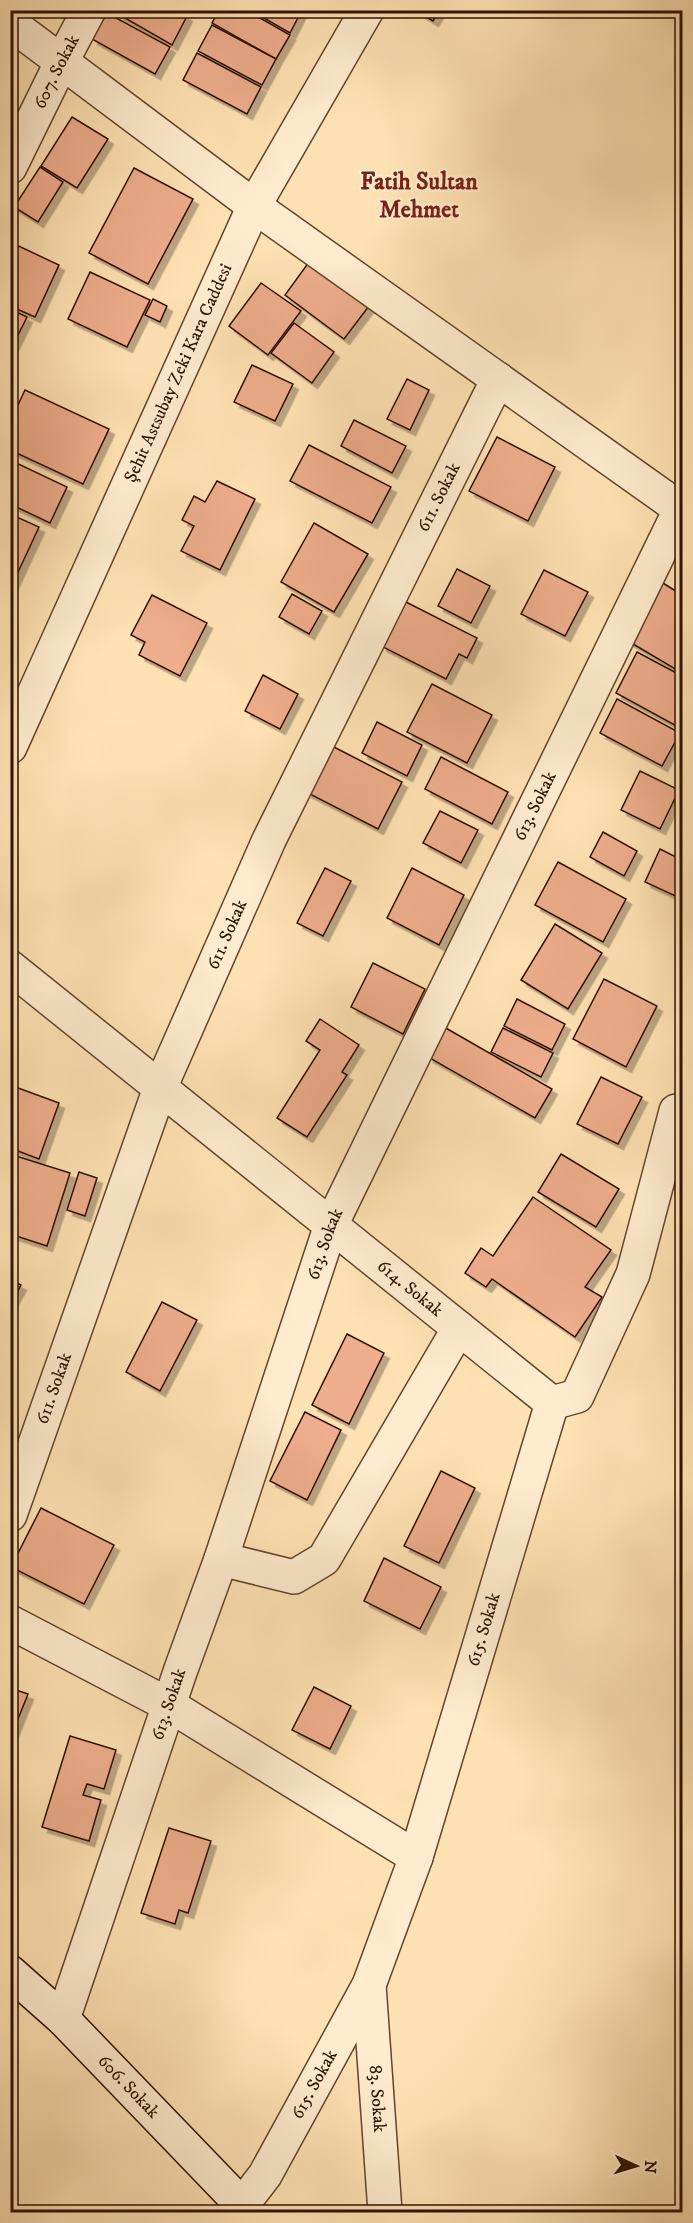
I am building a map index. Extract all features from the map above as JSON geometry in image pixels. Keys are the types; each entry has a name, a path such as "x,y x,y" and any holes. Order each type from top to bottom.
{"street":[{"name":"607. Sokak","path":"10,167 89,10"},
{"name":"Şehit Astsubay Zeki Kara Caddesi","path":"10,747 254,206 367,10"},
{"path":"10,23 254,206 682,509"},
{"name":"611. Sokak","path":"10,1515 160,1088 269,840 498,380"},
{"name":"613. Sokak","path":"63,2019 221,1559 331,1225 682,509"},
{"name":"614. Sokak","path":"10,967 552,1403"},
{"path":"552,1403 577,1396 633,1274 676,1111"},
{"path":"221,1559 294,1577 324,1559 459,1328"},
{"name":"615. Sokak","path":"239,2209 265,2175 369,1985 416,1857 552,1403"},
{"path":"10,1622 169,1705 416,1857"},
{"name":"606. Sokak","path":"10,1972 63,2019 239,2209"},
{"name":"83. Sokak","path":"369,1985 385,2212"}],"building":[{"path":"111,10 177,10 187,16 172,45"},
{"path":"219,10 246,10 290,35 276,59 212,23"},
{"path":"250,10 302,10 290,33"},
{"path":"415,10 440,10 433,21"},
{"path":"107,13 170,47 155,74 92,39"},
{"path":"212,25 276,59 262,85 198,51"},
{"path":"197,53 261,87 247,114 183,80"},
{"path":"72,117 108,139 77,188 41,166"},
{"path":"40,167 63,182 38,222 14,207"},
{"path":"134,168 193,199 148,284 89,253"},
{"path":"10,242 59,265 35,317 10,306"},
{"path":"309,262 369,306 344,339 285,295"},
{"path":"90,272 150,300 127,347 68,319"},
{"path":"261,283 301,311 268,355 229,326"},
{"path":"153,299 167,306 160,322 145,315"},
{"path":"10,309 27,317 10,351"},
{"path":"294,323 334,352 312,383 271,353"},
{"path":"252,365 293,384 275,421 234,402"},
{"path":"407,379 429,390 410,430 387,419"},
{"path":"25,390 109,429 83,484 10,450 10,422"},
{"path":"354,420 406,446 392,473 341,446"},
{"path":"497,437 555,467 528,521 469,491"},
{"path":"309,445 391,487 372,523 290,481"},
{"path":"10,460 67,487 50,523 10,504"},
{"path":"217,481 255,499 220,570 181,551 194,526 182,520 194,496 205,502"},
{"path":"10,514 39,527 12,585 10,585"},
{"path":"314,523 368,554 334,612 281,582"},
{"path":"457,569 490,586 471,623 438,606"},
{"path":"544,570 588,592 565,636 521,614"},
{"path":"663,583 682,595 682,673 628,641"},
{"path":"292,594 322,611 309,634 279,617"},
{"path":"152,595 207,623 180,676 139,655 145,642 131,635"},
{"path":"404,601 477,638 467,658 459,654 446,679 381,646"},
{"path":"637,652 682,676 682,729 616,693"},
{"path":"263,675 298,694 280,729 245,711"},
{"path":"432,684 492,715 467,763 407,732"},
{"path":"617,699 680,733 662,766 600,733"},
{"path":"377,722 422,745 407,776 362,753"},
{"path":"330,745 402,782 378,829 306,792"},
{"path":"441,757 508,792 492,824 425,789"},
{"path":"640,771 679,790 660,829 621,810"},
{"path":"440,811 478,830 461,863 423,843"},
{"path":"603,832 637,851 624,876 590,857"},
{"path":"660,849 682,860 682,899 645,882"},
{"path":"558,862 626,899 603,942 535,905"},
{"path":"325,868 351,881 323,936 297,923"},
{"path":"412,868 464,895 439,945 387,918"},
{"path":"555,924 602,953 568,1009 521,980"},
{"path":"373,963 425,989 403,1034 351,1007"},
{"path":"604,979 657,1006 626,1067 573,1039"},
{"path":"517,999 565,1024 552,1050 504,1026"},
{"path":"320,1019 359,1045 342,1072 347,1075 307,1137 277,1118 320,1050 306,1041"},
{"path":"444,1027 552,1089 535,1118 428,1057"},
{"path":"503,1028 553,1053 541,1077 491,1052"},
{"path":"601,1077 642,1097 618,1144 577,1124"},
{"path":"10,1085 59,1103 39,1159 10,1148"},
{"path":"561,1154 619,1189 596,1227 538,1192"},
{"path":"16,1156 70,1173 47,1246 10,1234 10,1174"},
{"path":"79,1172 97,1178 85,1216 67,1210"},
{"path":"533,1197 611,1250 585,1287 602,1297 575,1337 492,1279 486,1287 465,1273 481,1248 493,1256"},
{"path":"10,1279 21,1285 10,1305"},
{"path":"162,1302 197,1320 160,1391 126,1372"},
{"path":"347,1334 384,1353 349,1424 312,1405"},
{"path":"305,1412 341,1430 307,1500 270,1481"},
{"path":"441,1471 475,1488 439,1563 404,1546"},
{"path":"41,1508 114,1545 84,1604 11,1567"},
{"path":"384,1558 441,1587 420,1629 364,1601"},
{"path":"314,1687 351,1706 330,1749 292,1730"},
{"path":"10,1688 28,1694 10,1739"},
{"path":"70,1736 116,1750 104,1789 87,1784 83,1795 101,1800 89,1841 42,1827"},
{"path":"169,1828 211,1841 188,1913 179,1910 175,1924 141,1913"}],"district":[{"name":"Fatih Sultan Mehmet","path":"419,196"}]}
